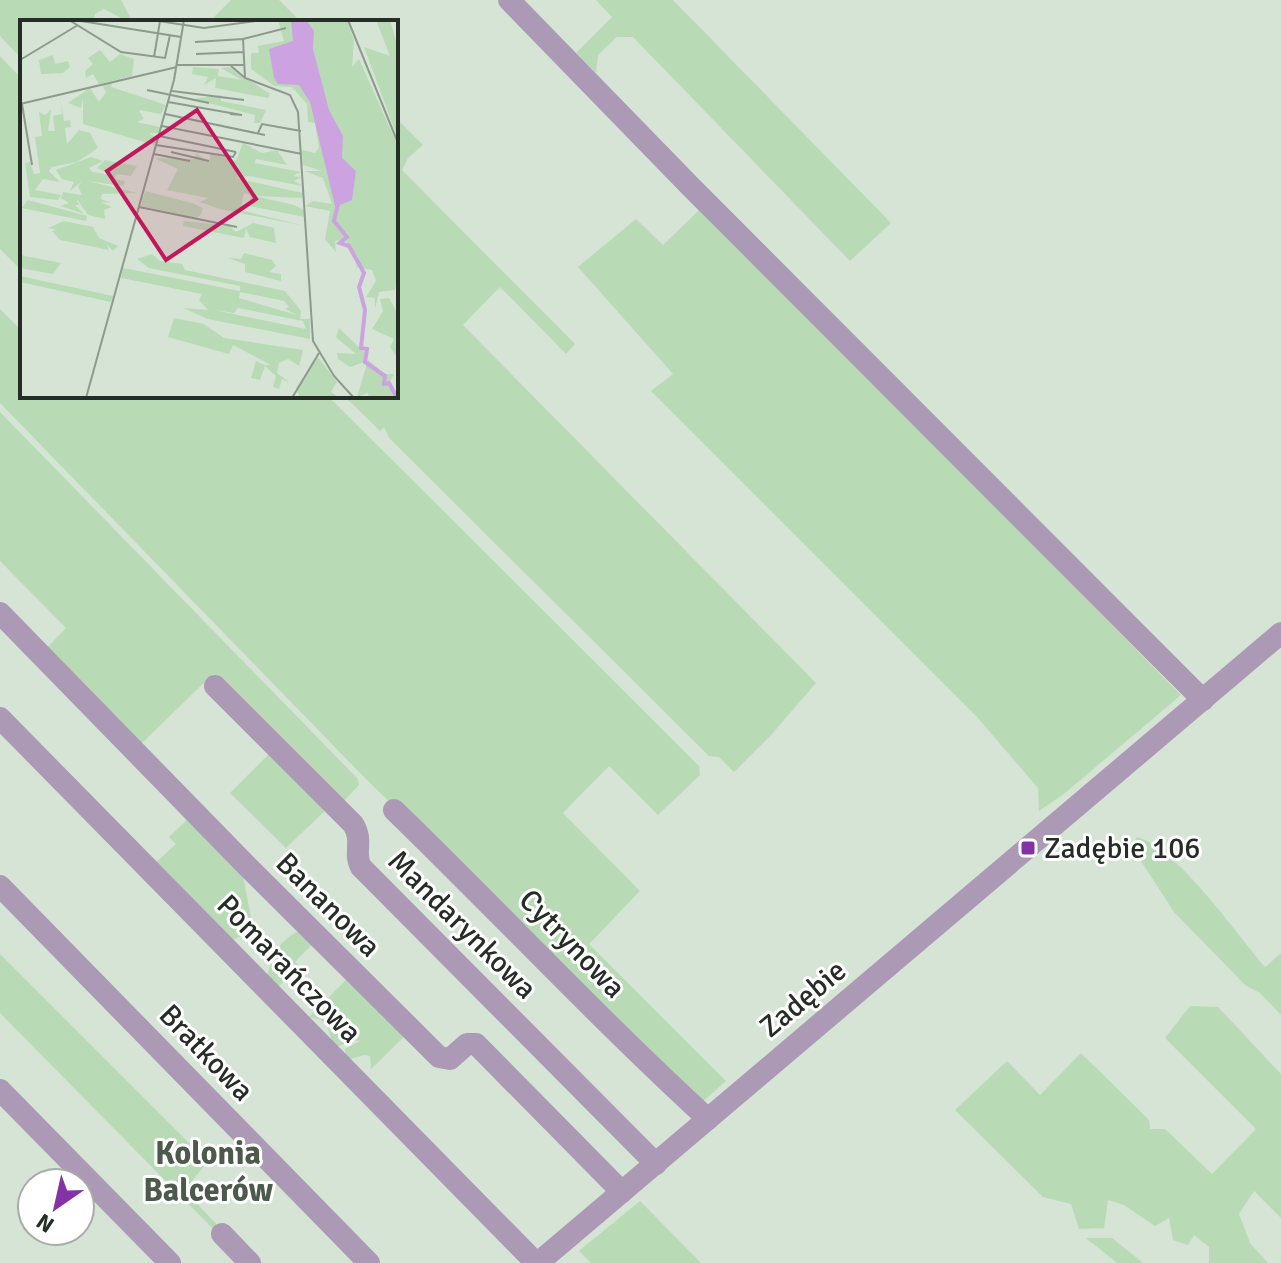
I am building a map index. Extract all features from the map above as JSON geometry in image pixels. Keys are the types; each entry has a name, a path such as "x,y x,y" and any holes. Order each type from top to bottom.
{"street":[{"path":"509,0 691,187 1203,700"},
{"name":"Bananowa","path":"0,613 439,1057 450,1059 467,1044 476,1044 622,1192"},
{"name":"Zadębie","path":"537,1263 1281,633"},
{"name":"Mandarynkowa","path":"215,686 353,824 360,838 357,858 361,867 656,1164"},
{"name":"Pomarańczowa","path":"0,718 537,1263"},
{"name":"Cytrynowa","path":"394,810 642,1058 708,1119"},
{"name":"Bratkowa","path":"0,886 369,1263"},
{"path":"0,1090 170,1263"},
{"path":"222,1234 250,1263"}],"green space":[{"path":"0,0 121,0 131,19 125,20 104,9 95,14 94,20 20,20 20,57 0,36"},
{"path":"231,0 279,0 299,20 211,20"},
{"path":"596,0 673,0 891,223 850,261 633,37 617,37 598,55 596,73 576,53 612,17"},
{"path":"0,56 20,77 20,269 0,249"},
{"path":"398,120 423,145 408,158 402,170 575,344 566,354 500,287 463,325 816,683 734,772 719,757 709,756 389,438 384,427 380,431 346,398 398,398"},
{"path":"699,210 1181,695 1065,793 1039,811 1038,788 977,717 651,391 673,374 578,267 636,219 663,245"},
{"path":"0,309 20,329 20,398 330,398 699,766 700,775 658,815 609,766 563,813 640,891 589,944 726,1081 699,1105 363,776 0,403"},
{"path":"0,412 357,778 359,785 344,801 338,799 213,674 138,747 44,651 66,628 0,561"},
{"path":"272,751 328,808 286,848 230,793"},
{"path":"193,814 242,870 250,928 232,940 150,868 176,844 169,837"},
{"path":"1137,837 1153,844 1187,874 1265,967 1281,953 1281,1015 1260,993 1245,985 1174,912 1132,847"},
{"path":"299,931 317,939 295,962 299,966 275,990 267,981 270,965 281,945"},
{"path":"0,954 208,1162 184,1190 223,1231 219,1235 0,1013"},
{"path":"352,974 409,1032 371,1069 370,1056 351,1059 345,1054 345,1049 360,1041 334,1045 325,1023 309,1017"},
{"path":"1190,1006 1218,1007 1281,1074 1281,1218 1254,1191 1239,1214 1250,1243 1268,1263 1209,1263 1209,1247 1194,1235 1188,1245 1173,1240 1169,1218 1155,1226 1124,1205 1108,1200 1104,1228 1079,1229 1071,1204 1043,1197 955,1110 1007,1061 1040,1095 1081,1053 1149,1120 1150,1129 1165,1129 1212,1174 1256,1129 1165,1038"},
{"path":"640,1201 701,1263 591,1263 579,1251"},
{"path":"1086,1238 1112,1238 1143,1263 1117,1263"}],"place":[{"name":"Zadębie 106","path":"1028,848"}],"district":[{"name":"Kolonia Balcerów","path":"208,1172"}]}
